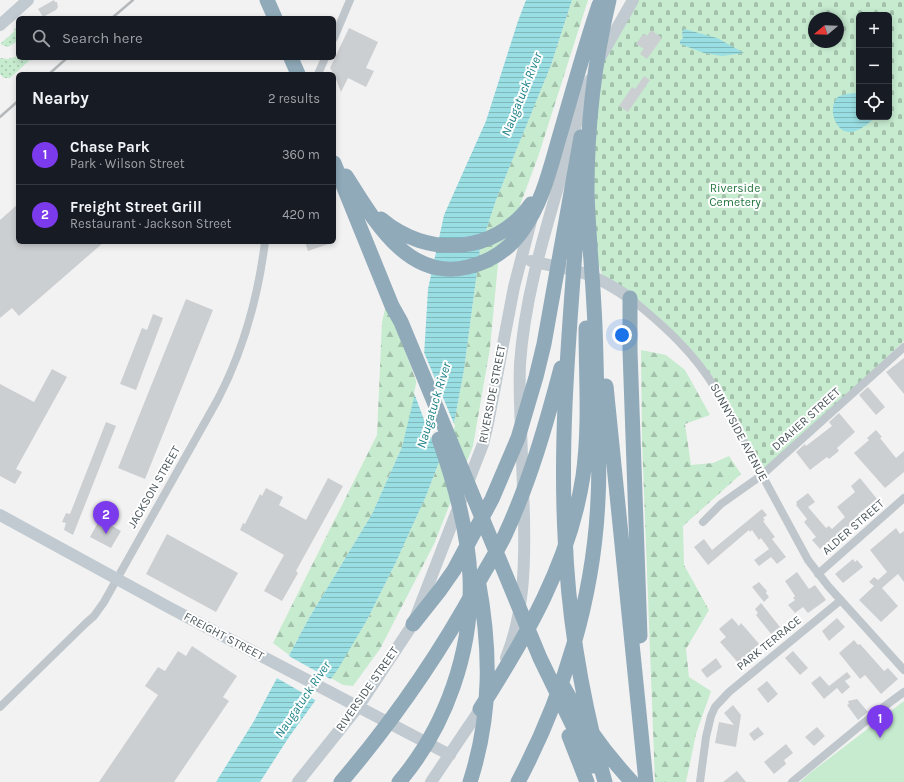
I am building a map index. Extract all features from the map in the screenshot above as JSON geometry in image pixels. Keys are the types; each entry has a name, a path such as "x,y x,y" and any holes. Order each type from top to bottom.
{"highway":[{"path":"268,0 274,16"},
{"path":"336,159 369,207 392,228 403,235 429,244 455,246 480,241 503,230 524,212 533,201 540,187 597,0"},
{"path":"336,159 377,223 394,243 412,257 439,267 451,269 464,268 489,260 502,252 522,232 536,206 550,169 601,0"},
{"path":"601,0 590,64 582,130 568,340 564,471 564,534 571,617 581,681 604,782"},
{"path":"610,0 596,63 592,98 588,162 588,220 592,305 646,778"},
{"path":"292,60 297,72"},
{"path":"413,624 454,570 498,486 518,438 540,361 582,130"},
{"path":"336,168 587,782"},
{"path":"630,298 630,351 646,778"},
{"path":"480,709 512,658 544,598 560,563 574,522 586,450 592,305"},
{"path":"518,782 537,745 561,685 579,625 592,563 598,507 599,466 597,348 592,305"},
{"path":"392,306 401,322 530,633 559,699 604,782"},
{"path":"392,306 397,327 440,440 454,482 464,529 470,579 466,633 453,687 432,733 401,779"},
{"path":"392,306 393,315 402,341 449,465 468,530 482,598 487,643 487,692 482,735 470,782"},
{"path":"341,782 372,747 453,630 501,542 530,472 550,412 568,340"},
{"path":"530,633 544,651 587,726 609,756 632,782"}],"street":[{"path":"0,25 28,0"},
{"path":"336,33 350,0"},
{"name":"RIVERSIDE STREET","path":"298,782 358,707 413,624 483,444 506,321 521,258 581,39 610,0"},
{"name":"RIVERSIDE STREET","path":"431,782 480,709 497,677 508,653 519,614 523,590 524,536 520,365 526,312 537,262 591,76 608,42 633,0"},
{"path":"319,72 324,60"},
{"name":"JACKSON STREET","path":"0,707 94,616 104,602 116,578 218,399 231,372 254,305 265,244"},
{"name":"SUNNYSIDE AVENUE","path":"521,258 589,275 618,290 630,298 682,344 701,365 716,390 801,547 818,574 904,670"},
{"name":"DRAHER STREET","path":"703,522 721,504 762,475 904,347"},
{"name":"ALDER STREET","path":"818,574 904,498"},
{"name":"FREIGHT STREET","path":"0,515 450,755"},
{"name":"PARK TERRACE","path":"700,782 706,737 715,707 728,692 841,600"},
{"path":"792,782 878,711 904,692"}],"green space":[{"path":"572,0 588,0 538,157 498,264 490,348 473,446 434,544 380,649 353,686 343,685 331,678 367,620 396,562 426,496 454,423 464,370 480,249 496,200 552,62"},
{"name":"Riverside Cemetery","path":"633,0 904,0 904,341 762,475 722,399 673,337 605,283 595,254 588,211 594,96 612,35"},
{"path":"16,28 16,42 8,47 0,44 15,31 14,29"},
{"path":"16,57 16,60 30,60 10,78 4,78 0,74 0,58 8,59"},
{"path":"389,292 394,321 418,386 402,447 372,514 309,618 289,655 273,643 377,435 382,322"},
{"path":"641,350 666,355 685,370 710,415 685,424 691,465 713,463 729,456 741,474 683,526 684,565 709,610 686,649 689,677 711,691 696,734 686,782 655,782 642,440"},
{"path":"904,701 904,782 800,782 810,773"}],"water":[{"name":"Naugatuck River","path":"526,0 572,0 551,65 496,200 480,249 464,370 454,423 426,496 396,562 367,620 338,669 289,737 260,782 216,782 254,721 309,618 372,514 402,447 424,356 428,289 444,215 486,121"},
{"path":"684,29 717,38 744,53 722,56 704,53 680,44 680,41 683,38 682,33"},
{"path":"856,93 856,120 872,120 859,130 846,132 838,126 835,121 833,115 834,104 836,99 844,94"}],"pier":[{"path":"423,350 455,426 440,462 414,393"},
{"path":"287,655 332,680 317,701 275,677"}],"building":[{"path":"54,0 57,2 58,7 56,10 45,16 42,16 38,9"},
{"path":"349,28 378,42 366,68 374,71 366,87 348,78 341,92 336,79 336,72 333,72 330,68 334,60 336,60 336,55"},
{"path":"651,30 662,38 647,59 640,54 644,49 636,44 643,34 647,36"},
{"path":"644,76 650,80 628,112 619,106 632,87 635,89"},
{"path":"16,206 16,244 102,244 19,316 12,308 0,318 0,220"},
{"path":"306,244 328,244 308,251"},
{"path":"186,299 213,310 145,479 118,468"},
{"path":"153,314 163,318 136,390 120,384 142,328 147,330"},
{"path":"904,358 904,394 886,372"},
{"path":"52,369 67,377 16,469 22,472 15,484 0,476 0,384 34,402"},
{"path":"868,387 885,407 876,415 859,395"},
{"path":"839,413 855,432 837,448 839,451 829,459 827,457 810,470 796,452 805,444 806,446 832,426 829,422"},
{"path":"106,422 116,426 73,535 64,530 66,523 62,522 66,513 70,514"},
{"path":"876,430 882,437 880,438 896,458 904,451 904,472 885,488 854,453 869,440 867,438"},
{"path":"328,478 343,486 296,571 298,573 282,601 264,591 284,555 240,530 243,523 245,524 260,494 262,496 266,488 283,497 279,505 306,520"},
{"path":"860,478 877,499 858,514 862,519 853,526 851,524 843,532 842,531 820,549 812,540 816,537 804,522 807,519 796,505 796,502 808,493 815,502 808,507 826,528 829,526 832,529 845,517 837,507 855,492 851,486"},
{"path":"762,509 767,515 763,518 765,520 763,521 775,537 772,539 786,557 777,564 771,557 759,566 754,560 769,549 761,538 759,540 752,530 750,532 749,530 708,565 694,547 704,539 712,550"},
{"path":"100,519 121,531 111,548 90,537"},
{"path":"896,528 900,534 904,531 904,582 898,574 882,588 898,606 881,622 859,600 874,586 869,582 874,577 878,580 887,572 870,550"},
{"path":"167,534 238,573 216,612 146,574"},
{"path":"853,559 855,562 857,560 863,567 843,583 835,574"},
{"path":"797,572 809,589 815,585 826,600 808,613 803,607 795,613 788,605 795,600 793,598 795,596 785,581"},
{"path":"759,582 767,591 766,593 769,597 764,602 752,587"},
{"path":"761,603 780,627 771,634 756,615 758,613 755,609"},
{"path":"732,618 739,626 741,623 761,646 740,665 720,642 726,637 719,629"},
{"path":"837,618 845,627 829,641 822,631"},
{"path":"854,640 858,645 860,644 884,671 888,668 898,679 881,694 865,675 860,679 839,653"},
{"path":"192,646 237,676 223,697 229,701 174,782 99,782 158,695 145,686 158,667 165,671 178,651 186,656"},
{"path":"793,651 808,668 800,675 785,658"},
{"path":"716,658 722,667 707,678 701,670"},
{"path":"847,672 851,677 845,681 850,687 842,694 837,688 824,699 811,683 820,676 829,686"},
{"path":"767,681 778,694 768,703 757,689"},
{"path":"857,699 868,712 858,720 847,705 849,704 848,701"},
{"path":"733,705 741,715 736,747 715,743 719,722 734,725 724,713"},
{"path":"758,727 764,734 754,741 749,734"},
{"path":"817,727 825,736 814,746 805,737"},
{"path":"786,744 793,753 784,760 786,764 774,774 764,762"},
{"path":"737,771 746,782 723,782"}],"railway":[{"path":"114,16 133,0"},
{"path":"51,72 65,60"},
{"path":"0,117 16,103"}],"place":[{"name":"Freight Street Grill","path":"106,534"},
{"name":"Chase Park","path":"880,738"}]}
